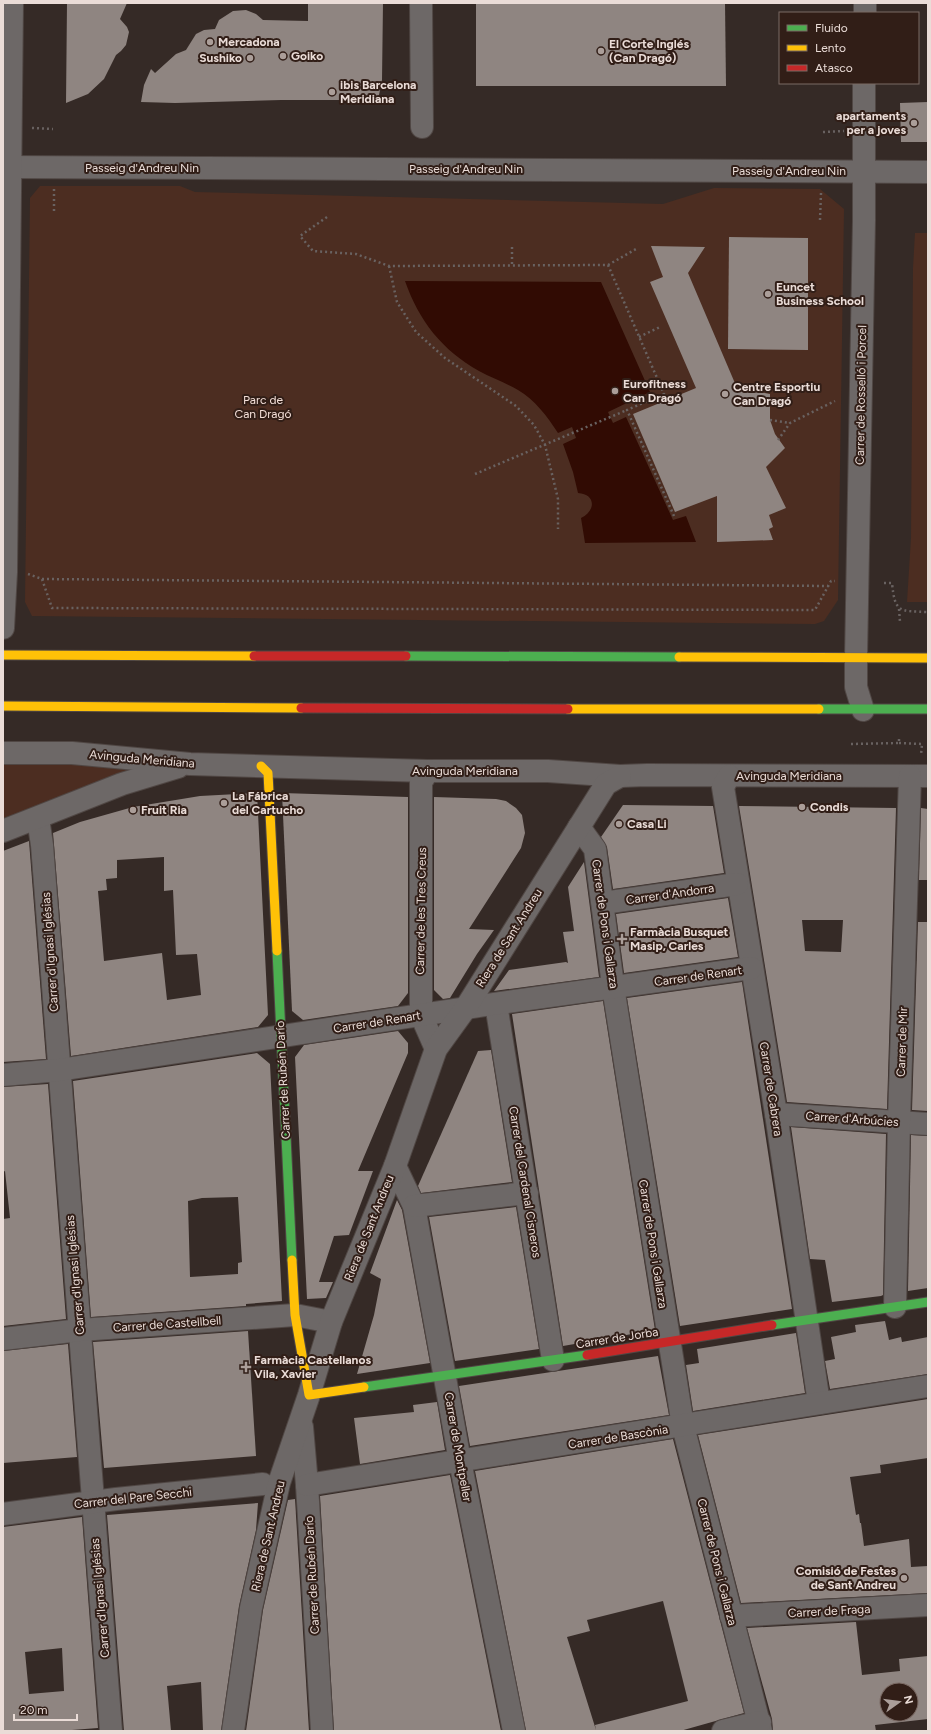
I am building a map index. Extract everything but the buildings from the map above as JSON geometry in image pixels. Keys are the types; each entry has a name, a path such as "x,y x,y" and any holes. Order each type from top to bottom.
{"main road":[{"path":"3,656 928,658"},
{"path":"3,706 410,710 928,709"},
{"name":"Carrer de Rubén Darío","path":"261,766 268,773 295,1315 309,1396"},
{"name":"Carrer de Jorba","path":"309,1396 553,1360 807,1319 928,1302"}],"street":[{"path":"3,628 6,572 7,167 12,3"},
{"path":"421,3 422,127"},
{"name":"Carrer de Rosselló i Porcel","path":"856,658 862,401 864,84"},
{"name":"Passeig d'Andreu Nin","path":"7,167 928,172"},
{"path":"856,658 856,687 862,710"},
{"name":"Avinguda Meridiana","path":"3,753 72,754 190,764 428,771 548,771 620,776 729,776 919,771"},
{"path":"3,831 122,784 190,764"},
{"name":"Carrer de les Tres Creus","path":"428,771 421,782 421,1015 436,1049"},
{"name":"Carrer de Mir","path":"895,1307 899,1122 919,771"},
{"name":"Riera de Sant Andreu","path":"233,1731 251,1608 279,1483 309,1396 331,1322 395,1166 436,1049 465,1009 606,784 620,776"},
{"name":"Carrer de Cabrera","path":"729,776 723,787 751,968 776,1114 819,1403"},
{"name":"Carrer d'Ignasi Iglésias","path":"35,819 39,825 42,845 111,1731"},
{"name":"Carrer de Pons i Gallarza","path":"579,827 595,849 614,988 683,1426 760,1726"},
{"name":"Carrer d'Andorra","path":"603,903 738,884"},
{"name":"Carrer de Renart","path":"3,1075 59,1070 421,1015 751,968"},
{"name":"Carrer del Cardenal Cisneros","path":"496,1004 553,1360"},
{"name":"Carrer d'Arbúcies","path":"776,1114 928,1124"},
{"name":"Carrer de Montpeller","path":"395,1166 414,1206 460,1461 514,1731"},
{"path":"414,1206 527,1193"},
{"name":"Carrer de Castellbell","path":"3,1339 80,1330 295,1315 331,1322"},
{"name":"Carrer de Bascònia","path":"307,1485 928,1386"},
{"name":"Carrer de Rubén Darío","path":"301,1418 307,1485 322,1731"},
{"name":"Carrer del Pare Secchi","path":"3,1514 92,1502 264,1484"},
{"name":"Carrer de Fraga","path":"731,1616 928,1605"},
{"path":"723,1731 760,1726"}],"path":[{"path":"32,128 53,129"},
{"path":"823,132 844,131"},
{"path":"54,188 54,211"},
{"name":"Passeig d'Andreu Nin","path":"820,220 821,189"},
{"path":"328,217 300,236 313,251 356,254 389,266 608,265 636,249"},
{"path":"512,247 512,266"},
{"path":"475,474 664,394 608,265"},
{"path":"389,266 397,302 416,332 445,358 516,406 534,425 545,445 558,499 558,529"},
{"path":"639,337 660,327"},
{"path":"778,440 790,423 835,401"},
{"path":"627,410 674,516"},
{"path":"770,420 790,423"},
{"path":"27,574 42,579 828,586"},
{"path":"42,579 52,608 815,610 831,581 836,581"},
{"path":"884,583 892,582 894,601 899,609 900,622"},
{"path":"899,609 907,612 928,612"},
{"path":"899,736 899,743"},
{"path":"851,744 922,744 919,771"}],"green space":[{"name":"Parc de Can Dragó","path":"40,186 180,186 195,192 663,204 714,188 820,189 844,209 838,600 824,621 815,624 32,616 25,602 30,198"},
{"path":"915,233 928,233 928,602 907,602 911,538 913,268"},
{"path":"3,753 190,764 3,831"}],"shaded area":[{"path":"405,281 601,282 650,392 608,412 613,423 626,417 673,520 686,516 696,542 585,543 581,518 589,511 592,503 588,496 578,493 573,472 563,444 576,438 572,427 558,433 540,409 524,394 513,387 479,371 454,354 433,333 425,322 417,309"}],"traffic: fast":[{"path":"406,656 679,657"},
{"path":"819,709 928,709"},
{"path":"277,951 292,1260"},
{"path":"772,1325 928,1302"},
{"path":"364,1387 587,1355"}],"traffic: slow":[{"path":"3,655 254,656"},
{"path":"679,657 928,658"},
{"path":"3,706 301,708"},
{"path":"568,709 819,709"},
{"path":"261,766 268,773 277,951"},
{"path":"292,1260 295,1315 309,1395 364,1387"}],"traffic: jam":[{"path":"254,656 406,656"},
{"path":"301,708 568,709"},
{"path":"587,1355 772,1325"}],"place":[{"name":"Mercadona","path":"210,42"},
{"name":"El Corte Inglés (Can Dragó)","path":"601,51"},
{"name":"Goiko","path":"283,56"},
{"name":"Sushiko","path":"250,58"},
{"name":"ibis Barcelona Meridiana","path":"332,92"},
{"name":"apartaments per a joves","path":"914,123"},
{"name":"Euncet Business School","path":"768,294"},
{"name":"Eurofitness Can Dragó","path":"615,391"},
{"name":"Centre Esportiu Can Dragó","path":"725,394"},
{"name":"La Fábrica del Cartucho","path":"224,803"},
{"name":"Condis","path":"802,807"},
{"name":"Fruit Ria","path":"133,810"},
{"name":"Casa Li","path":"619,824"},
{"name":"Farmàcia Busquet Masip, Carles","path":"622,939"},
{"name":"Farmàcia Castellanos Vila, Xavier","path":"246,1367"},
{"name":"Comisió de Festes de Sant Andreu","path":"904,1578"}]}
